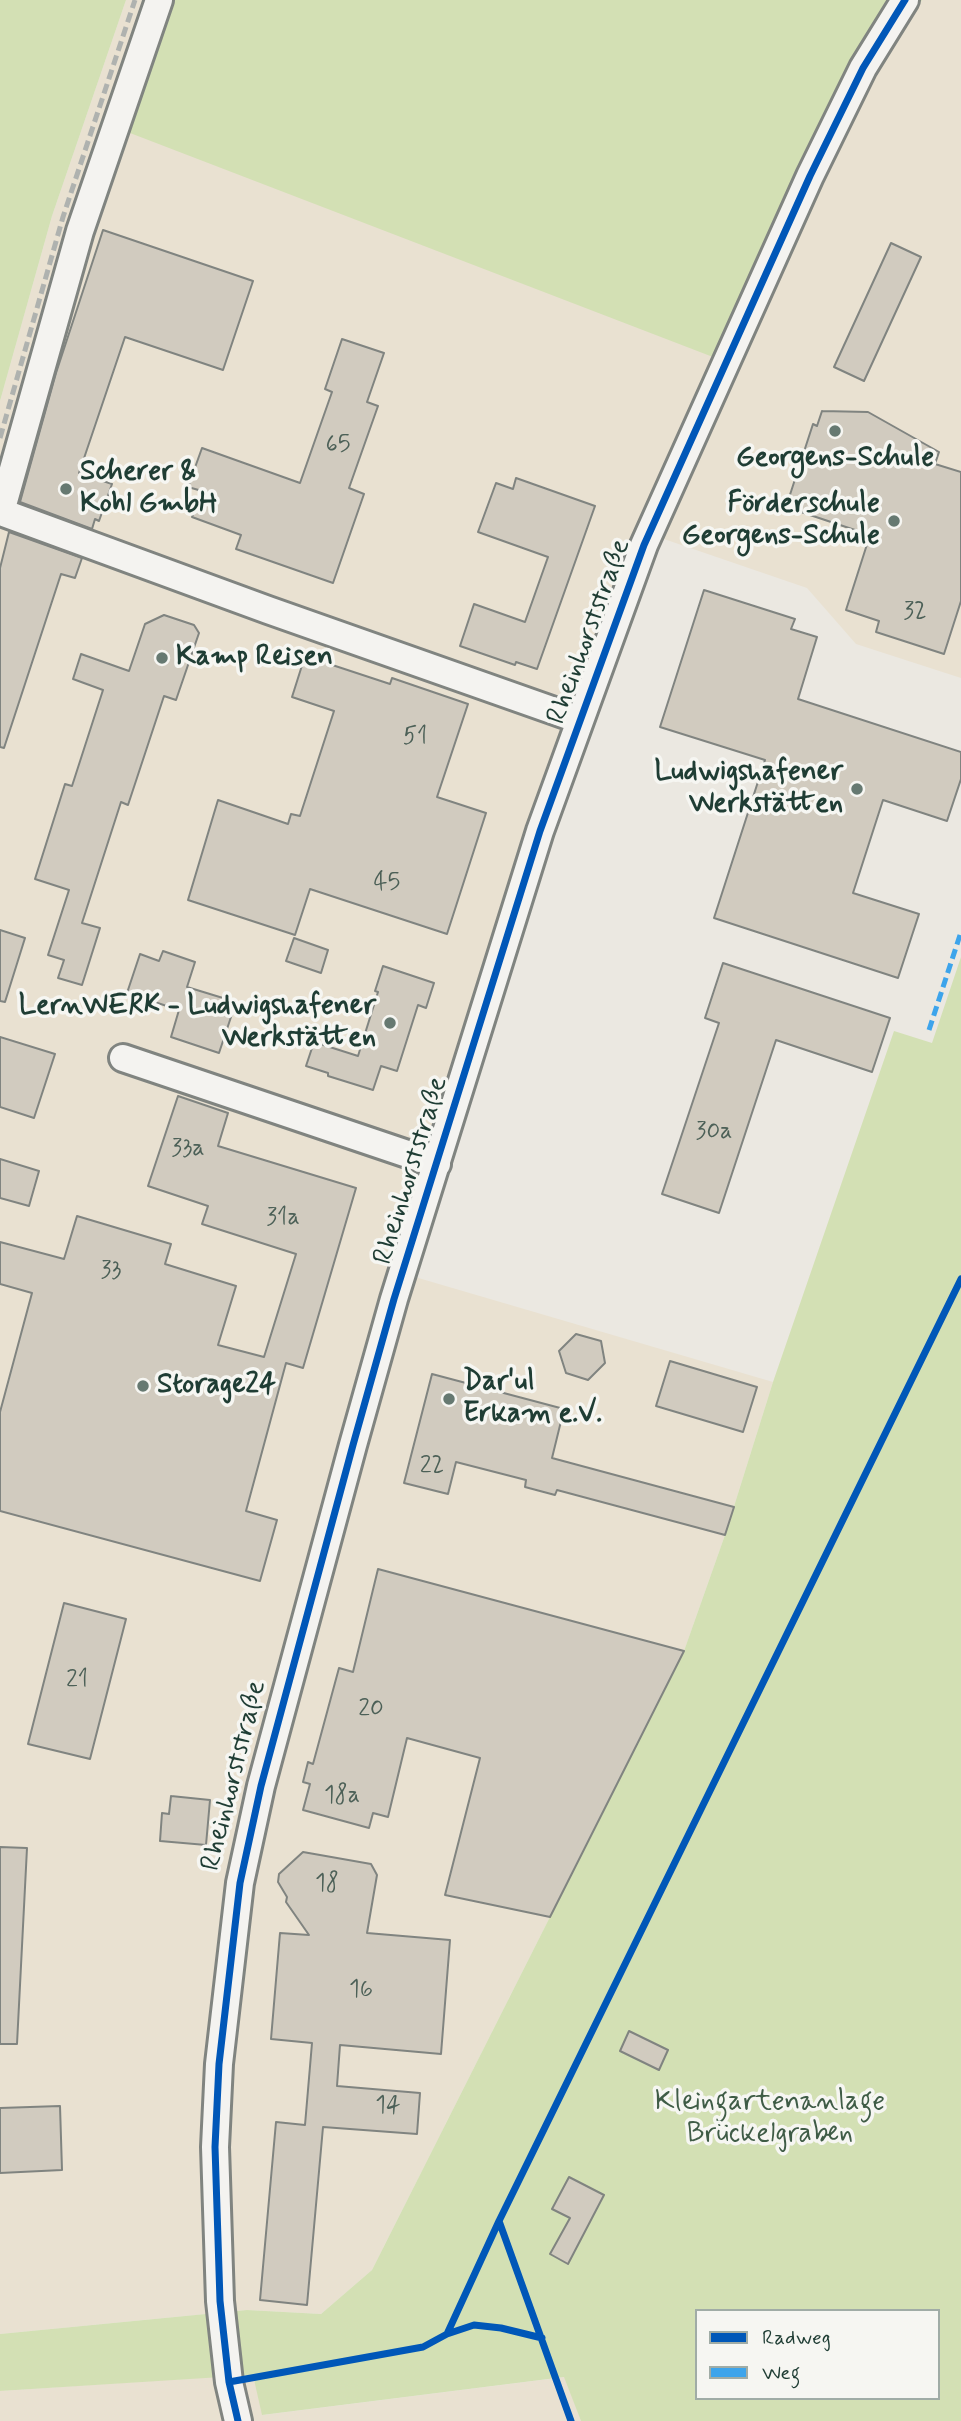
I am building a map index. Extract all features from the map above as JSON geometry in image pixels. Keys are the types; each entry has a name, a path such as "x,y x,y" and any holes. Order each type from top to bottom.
{"street":[{"name":"Rheinhorststraße","path":"159,0 80,231 1,512 580,720"},
{"name":"Rheinhorststraße","path":"238,2421 229,2382 220,2301 215,2147 219,2064 240,1883 261,1786 394,1298 536,843 644,545 816,164 863,68 905,0"},
{"name":"Rheinhorststraße","path":"123,1058 437,1164"}],"shaded area":[{"path":"126,0 145,0 739,367 822,183 876,75 922,0 961,0 961,678 856,644 807,588 661,538 592,724 512,965 415,1277 773,1382 725,1535 684,1651 372,2270 321,2314 247,2310 0,2334 0,401 52,216"},
{"path":"254,2374 263,2415 565,2377 581,2421 0,2421 0,2391"}],"green space":[{"path":"0,0 126,0 52,216 0,401"},
{"path":"145,0 922,0 876,75 822,183 739,367 104,123"},
{"name":"Kleingartenanlage Brückelgraben","path":"961,957 961,2421 581,2421 564,2377 262,2415 253,2375 0,2391 0,2334 247,2310 321,2314 372,2270 684,1651 894,1031 932,1043"}],"building":[{"path":"103,230 253,281 223,370 125,337 79,473 112,484 99,521 95,519 92,529 20,502 56,373"},
{"path":"891,243 921,257 864,381 834,367"},
{"path":"342,339 384,353 367,402 378,406 349,488 364,494 333,583 236,549 241,535 192,517 202,491 188,487 202,448 300,483 332,392 325,389"},
{"name":"Förderschule Georgens-Schule","path":"822,411 868,412 939,452 935,464 961,472 961,601 944,654 876,632 879,621 846,610 870,535 786,507 813,424 817,426"},
{"path":"516,478 595,506 537,669 516,662 515,665 460,646 474,604 525,622 548,557 478,532 496,483 513,489"},
{"path":"9,532 82,558 75,578 61,574 4,748 0,747 0,568"},
{"name":"Ludwigshafener Werkstätten","path":"704,590 795,619 791,629 817,637 798,699 961,752 961,779 947,821 883,800 853,893 919,914 898,978 714,918 765,760 660,727"},
{"path":"164,615 194,625 199,633 176,700 164,696 128,805 121,802 82,923 100,928 82,985 58,978 64,960 48,955 69,890 35,879 65,784 72,786 103,690 73,679 81,654 129,671 145,624"},
{"path":"305,656 390,684 392,678 468,704 437,797 486,813 447,934 310,889 295,935 188,900 218,800 288,824 291,814 300,816 334,711 292,697"},
{"path":"0,930 25,938 5,1002 0,1001"},
{"path":"294,938 328,950 321,973 286,961"},
{"path":"163,951 195,962 187,987 236,1002 219,1053 171,1037 179,1010 127,993 140,954 159,961"},
{"path":"723,963 890,1018 872,1072 776,1040 719,1213 662,1194 719,1023 705,1018"},
{"name":"LernWERK - Ludwigshafener Werkstätten","path":"383,966 434,983 426,1008 418,1005 397,1071 381,1066 373,1090 306,1066 314,1042 358,1056 378,992 375,991"},
{"path":"0,1037 55,1054 34,1118 0,1107"},
{"path":"178,1096 228,1113 218,1146 356,1188 303,1368 286,1363 246,1511 277,1520 260,1581 0,1511 0,1412 32,1293 0,1284 0,1242 64,1259 77,1216 171,1244 165,1264 236,1286 218,1345 264,1357 296,1254 202,1224 208,1206 148,1186"},
{"path":"0,1159 39,1171 29,1206 0,1198"},
{"path":"576,1334 601,1341 605,1363 588,1380 566,1373 559,1351"},
{"path":"670,1361 757,1387 743,1432 656,1406"},
{"path":"432,1374 564,1409 552,1458 734,1507 725,1535 557,1490 555,1495 525,1487 526,1480 456,1462 448,1494 404,1483"},
{"path":"378,1569 684,1651 550,1917 445,1895 480,1758 407,1738 388,1817 373,1813 369,1828 303,1810 310,1784 303,1782 308,1762 313,1764 339,1668 353,1672"},
{"path":"64,1603 126,1619 90,1759 28,1744"},
{"path":"171,1796 210,1800 206,1845 160,1841 162,1813 169,1814"},
{"path":"0,1847 27,1848 17,2044 0,2044"},
{"path":"303,1852 371,1864 377,1875 367,1933 450,1940 441,2054 340,2045 337,2086 420,2093 417,2134 323,2127 307,2305 260,2300 276,2122 305,2125 312,2043 271,2039 280,1933 309,1935 286,1902 287,1897 278,1882 279,1874"},
{"path":"629,2031 668,2050 659,2070 620,2051"},
{"path":"60,2106 62,2170 0,2173 0,2108"},
{"path":"569,2177 604,2195 568,2264 550,2254 570,2218 552,2209"}],"railway":[{"path":"0,438 63,217 135,0"}],"marked path":[{"path":"929,1030 961,932"}],"cycle path":[{"path":"238,2421 229,2382 220,2301 215,2147 219,2064 240,1883 261,1786 353,1445 394,1299 540,831 644,545 810,176 863,68 905,0"},
{"path":"571,2421 499,2221 961,1279"},
{"path":"229,2382 423,2347 447,2334 499,2221"},
{"path":"447,2334 474,2325 501,2328 542,2338"}],"place":[{"name":"Georgens-Schule","path":"835,431"},
{"name":"Scherer & Kohl GmbH","path":"66,489"},
{"name":"Förderschule Georgens-Schule","path":"894,521"},
{"name":"Kamp Reisen","path":"162,658"},
{"name":"Ludwigshafener Werkstätten","path":"857,789"},
{"name":"LernWERK - Ludwigshafener Werkstätten","path":"390,1023"},
{"name":"Storage24","path":"143,1386"},
{"name":"Dar'ul Erkam e.V.","path":"449,1399"}]}
